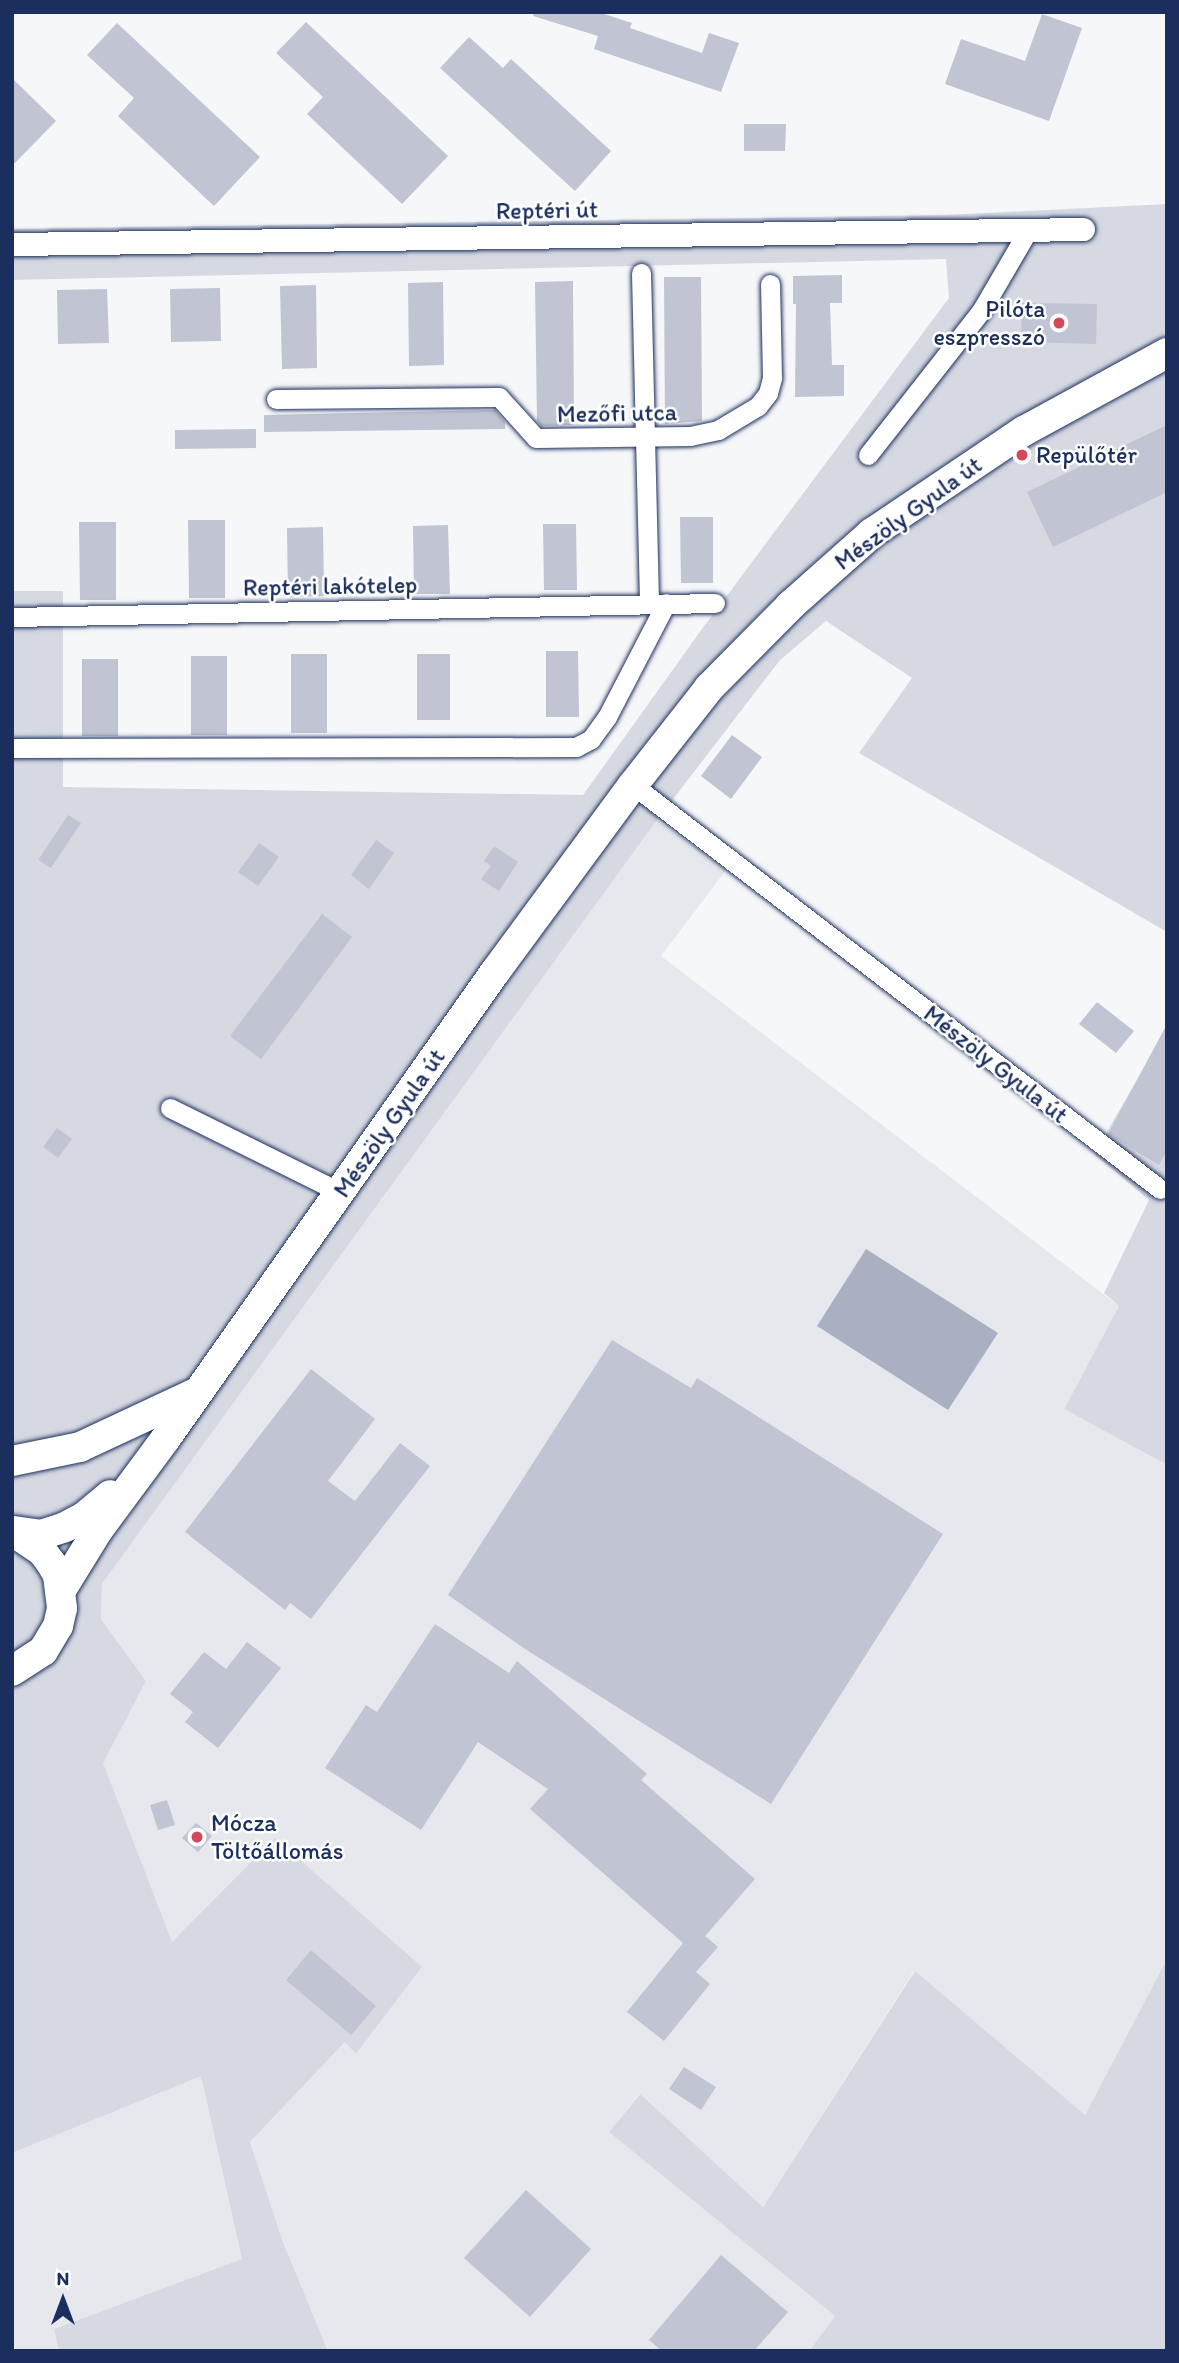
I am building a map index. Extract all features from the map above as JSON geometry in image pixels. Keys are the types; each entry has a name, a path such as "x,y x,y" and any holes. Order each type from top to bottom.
{"main road":[{"name":"Mészöly Gyula út","path":"61,1590 98,1530 340,1192 633,785 709,688 753,642 872,533 1024,431 1167,353"},
{"path":"12,1461 80,1447 196,1393"},
{"name":"Mészöly Gyula út","path":"13,1531 41,1535 84,1517 147,1463"},
{"name":"Mészöly Gyula út","path":"12,1671 33,1659 51,1640 58,1626 61,1590 58,1576 42,1551 13,1531"}],"street":[{"path":"868,455 981,311 1029,229"},
{"name":"Reptéri út","path":"12,244 1083,229"},
{"path":"12,748 576,747 591,739 607,717 657,603 645,437 641,274"},
{"name":"Mezőfi utca","path":"276,398 499,397 536,438 690,436 718,430 758,406 768,393 772,378 770,284"},
{"name":"Reptéri lakótelep","path":"12,617 715,603"},
{"name":"Mészöly Gyula út","path":"633,785 1160,1189"},
{"path":"170,1108 340,1192"}],"shaded area":[{"path":"1167,204 1167,932 859,753 912,678 826,621 780,660 657,820 102,1584 101,1619 146,1681 103,1763 172,1942 275,1838 422,1967 356,2054 345,2042 250,2142 283,2242 328,2351 59,2351 54,2329 242,2259 201,2076 12,2153 12,591 63,591 63,787 583,795 702,629 949,298 946,259 12,280 12,229 945,215"},
{"path":"657,820 726,870 661,956 1119,1306 1064,1409 1167,1465 1167,1959 1085,2115 914,1971 763,2207 639,2094 609,2132 835,2316 809,2351 328,2351 283,2242 250,2142 345,2042 357,2053 422,1967 172,1942 102,1763 146,1681 101,1619 102,1584"},
{"path":"1167,1028 1167,1465 1064,1409 1119,1306 1104,1293 1149,1200 1094,1154"},
{"path":"1167,1959 1167,2351 809,2351 835,2316 609,2132 640,2094 763,2207 915,1971 1085,2115"},
{"path":"201,2075 242,2259 54,2329 59,2351 12,2351 12,2153"}],"water":[{"path":"866,1249 998,1333 948,1410 817,1326"}],"building":[{"path":"534,12 598,12 632,23 630,28 702,53 709,33 739,43 721,92 594,49 598,36 533,16"},
{"path":"1042,14 1082,28 1049,121 945,84 961,39 1025,61"},
{"path":"306,22 448,156 402,204 307,114 323,97 276,53"},
{"path":"117,23 260,157 214,206 118,116 134,98 87,55"},
{"path":"469,37 503,68 511,59 611,151 575,191 440,68"},
{"path":"12,78 56,121 12,166"},
{"path":"744,124 786,124 785,151 744,151"},
{"path":"842,275 842,303 830,303 832,365 844,365 844,396 795,397 796,304 793,304 793,276"},
{"path":"664,277 701,277 702,421 665,424"},
{"path":"573,281 574,425 541,426 537,421 535,282"},
{"path":"443,282 444,365 409,366 408,283"},
{"path":"316,285 317,368 282,369 280,286"},
{"path":"220,288 221,341 171,342 170,289"},
{"path":"107,289 109,343 58,344 57,290"},
{"name":"Pilóta eszpresszó","path":"1022,303 1097,304 1096,344 1021,342"},
{"path":"495,410 505,422 505,429 264,432 264,415"},
{"path":"1167,425 1167,492 1053,547 1027,492"},
{"path":"256,429 256,448 175,449 175,430"},
{"path":"680,517 713,517 713,583 681,583"},
{"path":"188,520 225,520 225,598 189,598"},
{"path":"79,522 116,522 116,600 80,600"},
{"path":"543,524 576,524 577,590 544,590"},
{"path":"448,525 450,594 414,594 413,526"},
{"path":"323,527 324,596 288,597 287,528"},
{"path":"546,651 578,651 579,717 546,717"},
{"path":"291,654 327,654 327,733 291,733"},
{"path":"417,654 450,654 450,720 417,720"},
{"path":"191,656 227,656 227,735 191,735"},
{"path":"82,659 118,659 118,736 82,736"},
{"path":"732,735 762,757 731,799 701,776"},
{"path":"68,815 81,823 51,868 38,860"},
{"path":"376,840 394,853 369,889 351,875"},
{"path":"259,843 279,857 258,886 238,872"},
{"path":"494,846 518,862 499,891 481,879 491,866 484,861"},
{"path":"322,914 352,937 261,1059 230,1036"},
{"path":"1097,1002 1134,1031 1116,1053 1079,1024"},
{"path":"1167,1024 1167,1150 1159,1165 1108,1134"},
{"path":"57,1128 72,1139 58,1158 43,1147"},
{"path":"612,1340 691,1388 697,1378 943,1534 771,1804 525,1649 448,1595"},
{"path":"311,1369 375,1419 328,1481 355,1501 400,1443 430,1466 311,1619 290,1603 285,1610 185,1532"},
{"path":"435,1624 509,1673 517,1661 647,1774 641,1780 755,1879 705,1936 718,1947 696,1972 710,1984 664,2041 627,2012 683,1943 530,1809 548,1789 478,1742 421,1830 325,1768 366,1705 377,1712"},
{"path":"247,1642 281,1668 218,1748 185,1722 193,1712 170,1694 204,1652 226,1669"},
{"path":"167,1800 175,1825 158,1830 150,1805"},
{"name":"Mócza Töltőállomás","path":"196,1823 212,1836 198,1852 182,1838"},
{"path":"311,1950 376,2006 351,2035 286,1980"},
{"path":"684,2067 716,2087 701,2110 669,2089"},
{"path":"526,2190 591,2249 530,2317 464,2258"},
{"path":"721,2255 788,2312 754,2351 662,2351 649,2340"}],"place":[{"name":"Pilóta eszpresszó","path":"1059,323"},
{"name":"Repülőtér","path":"1022,455"},
{"name":"Mócza Töltőállomás","path":"197,1837"}]}
